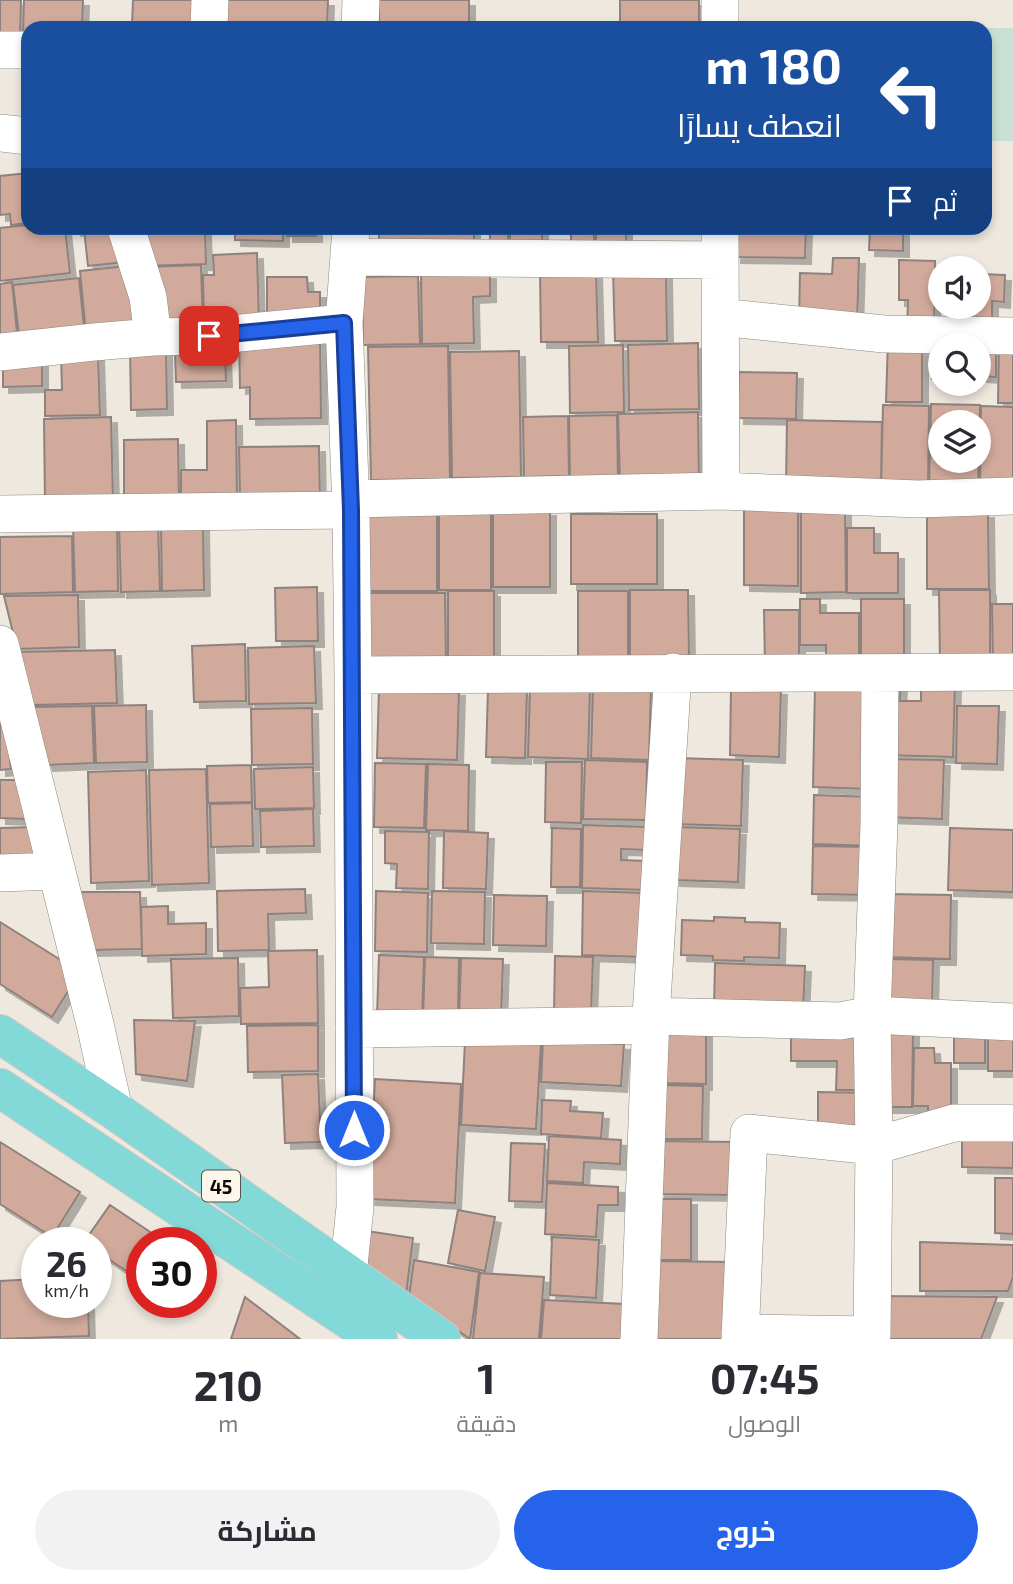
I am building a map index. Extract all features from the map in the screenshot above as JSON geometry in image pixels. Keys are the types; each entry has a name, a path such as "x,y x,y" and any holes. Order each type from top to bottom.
{"main road":[{"name":"45","path":"0,1034 114,1110 441,1339"},
{"name":"45","path":"0,1088 378,1339"}],"street":[{"path":"209,21 210,0"},
{"path":"360,21 361,0"},
{"path":"720,0 720,21"},
{"path":"0,50 21,50"},
{"path":"0,133 21,134"},
{"path":"128,235 148,297 153,337"},
{"path":"334,1310 348,1275 355,1207 351,504 344,323 351,242 720,244 722,491"},
{"path":"720,317 884,334 1013,336"},
{"path":"0,352 344,323"},
{"path":"0,514 722,491 918,499 1013,496"},
{"path":"0,644 114,1110"},
{"path":"639,1339 651,1020 673,672"},
{"path":"353,675 1013,672"},
{"path":"880,674 879,824 872,1015 874,1146 872,1335 740,1336 749,1133 874,1146 954,1123 1013,1123"},
{"path":"0,873 57,871"},
{"path":"354,1029 651,1020 840,1021 872,1015 1013,1021"}],"green space":[{"path":"992,28 1013,28 1013,141 992,141"}],"building":[{"path":"0,0 21,0 20,38 0,37"},
{"path":"24,0 83,0 82,21 23,21"},
{"path":"133,0 202,0 201,21 132,21"},
{"path":"218,0 328,0 327,21 217,21"},
{"path":"379,0 469,0 469,21 379,21"},
{"path":"620,0 699,0 699,21 620,21"},
{"path":"21,174 21,224 11,225 10,214 0,215 0,176"},
{"path":"21,226 21,235 66,235 70,273 0,281 0,228"},
{"path":"85,235 122,235 125,262 88,266"},
{"path":"133,235 205,235 206,264 141,266"},
{"path":"235,235 283,235 283,241 235,240"},
{"path":"379,235 474,235 474,251 379,250"},
{"path":"490,235 508,235 508,254 490,253"},
{"path":"510,235 542,235 542,253 510,253"},
{"path":"571,235 594,235 594,254 571,254"},
{"path":"596,235 626,235 626,253 596,254"},
{"path":"736,235 806,235 805,258 735,257"},
{"path":"870,235 903,235 903,251 869,250"},
{"path":"257,253 259,323 204,324 203,275 214,275 213,255"},
{"path":"833,258 859,258 857,324 799,323 800,273 832,274"},
{"path":"899,260 928,261 928,319 934,319 934,332 907,331 908,300 899,300"},
{"path":"136,265 143,328 86,334 80,271"},
{"path":"201,265 203,327 154,328 145,267"},
{"path":"666,270 667,341 615,341 613,271"},
{"path":"596,271 598,342 541,342 540,272"},
{"path":"490,273 490,296 473,297 474,343 422,344 421,274"},
{"path":"991,274 1005,275 1004,302 992,301 992,320 970,320 991,319"},
{"path":"418,276 420,344 363,345 362,277"},
{"path":"267,277 307,277 308,292 320,292 320,313 267,314"},
{"path":"79,278 85,336 20,343 13,285"},
{"path":"12,282 18,343 0,345 0,284"},
{"path":"320,335 321,418 250,419 250,387 240,388 239,337"},
{"path":"888,339 922,340 922,402 886,402"},
{"path":"698,343 699,409 629,410 628,345"},
{"path":"166,345 167,409 131,410 130,346"},
{"path":"623,345 624,412 570,413 569,346"},
{"path":"448,346 450,479 371,480 368,347"},
{"path":"991,346 996,346 996,377 991,377"},
{"path":"999,346 1013,347 1013,403 998,403"},
{"path":"519,351 521,477 452,478 450,352"},
{"path":"225,352 226,381 176,382 175,353"},
{"path":"61,354 98,354 100,415 45,416 45,390 62,390"},
{"path":"3,357 42,357 42,386 3,387"},
{"path":"739,372 797,373 796,419 738,418"},
{"path":"931,404 980,405 980,410 931,410"},
{"path":"883,405 929,406 928,488 881,488"},
{"path":"981,406 1013,407 1013,490 980,489 980,473 991,473 991,410 981,410"},
{"path":"698,412 699,482 620,483 618,414"},
{"path":"617,415 618,480 570,480 569,416"},
{"path":"568,416 569,476 524,477 523,417"},
{"path":"111,417 113,501 45,502 44,419"},
{"path":"236,420 237,499 181,500 181,470 207,470 207,421"},
{"path":"787,420 882,422 881,488 786,486"},
{"path":"178,439 179,501 124,502 124,440"},
{"path":"319,446 320,503 240,495 239,447"},
{"path":"929,473 978,473 978,489 929,489"},
{"path":"801,506 845,506 846,592 801,593"},
{"path":"744,507 798,507 798,586 744,585"},
{"path":"369,510 437,510 437,591 369,591"},
{"path":"439,510 491,510 491,590 439,590"},
{"path":"493,510 550,510 550,587 493,587"},
{"path":"927,512 988,512 989,589 927,589"},
{"path":"571,514 657,514 657,584 571,584"},
{"path":"203,523 204,590 162,591 161,524"},
{"path":"119,524 158,524 160,591 121,592"},
{"path":"117,525 118,591 75,592 73,526"},
{"path":"847,528 874,528 874,553 898,553 898,593 847,593"},
{"path":"72,536 73,592 0,594 0,537"},
{"path":"317,587 318,641 276,641 275,588"},
{"path":"630,590 688,590 689,658 630,658"},
{"path":"939,590 990,590 990,665 940,666"},
{"path":"448,591 494,591 494,662 448,662"},
{"path":"578,591 628,591 628,658 578,658"},
{"path":"370,593 445,593 446,662 370,663"},
{"path":"78,595 79,647 17,649 4,596"},
{"path":"800,599 820,599 820,613 859,613 859,665 826,665 826,645 800,645"},
{"path":"861,599 904,599 904,664 861,664"},
{"path":"992,604 1013,604 1013,664 993,664"},
{"path":"764,610 799,610 799,666 765,666"},
{"path":"245,644 246,701 194,702 192,646"},
{"path":"314,646 316,703 249,704 248,648"},
{"path":"115,650 117,703 31,705 17,652"},
{"path":"885,682 901,683 900,701 921,701 921,683 955,684 953,757 884,755"},
{"path":"593,685 651,687 649,760 591,758"},
{"path":"815,686 873,688 870,789 813,787"},
{"path":"530,687 590,688 588,759 528,757"},
{"path":"379,688 459,690 457,760 377,758"},
{"path":"731,688 781,689 779,757 730,755"},
{"path":"488,689 527,690 525,758 486,757"},
{"path":"146,705 147,762 96,763 94,706"},
{"path":"92,706 94,763 47,765 31,707"},
{"path":"957,706 999,706 997,764 956,763"},
{"path":"312,708 313,764 252,765 251,709"},
{"path":"6,719 11,769 0,770 0,720"},
{"path":"675,758 743,760 741,826 673,824"},
{"path":"884,759 944,760 942,819 883,817"},
{"path":"585,760 647,762 646,820 583,819"},
{"path":"546,762 582,762 581,823 545,822"},
{"path":"375,763 426,764 424,828 374,827"},
{"path":"428,764 469,765 468,831 426,830"},
{"path":"251,765 252,802 208,803 207,766"},
{"path":"313,767 314,808 255,809 254,769"},
{"path":"206,769 209,883 152,885 149,770"},
{"path":"146,770 149,881 91,883 88,772"},
{"path":"0,780 18,780 26,819 0,818"},
{"path":"814,795 874,797 873,846 813,844"},
{"path":"252,803 253,846 211,847 210,804"},
{"path":"313,809 314,846 261,847 260,811"},
{"path":"583,825 649,827 649,850 621,849 621,860 648,861 648,890 582,888"},
{"path":"36,827 37,866 0,867 0,828"},
{"path":"675,827 740,829 738,882 674,880"},
{"path":"552,828 581,829 580,887 551,887"},
{"path":"950,828 1013,830 1013,892 948,890"},
{"path":"385,831 429,832 428,889 396,888 397,864 385,863"},
{"path":"444,831 488,833 486,889 443,888"},
{"path":"813,846 874,847 872,895 812,894"},
{"path":"305,889 306,913 268,914 269,950 218,951 217,891"},
{"path":"376,891 428,893 427,952 375,951"},
{"path":"432,891 485,892 484,944 431,943"},
{"path":"583,891 646,893 644,957 582,955"},
{"path":"76,892 140,892 142,949 89,950"},
{"path":"885,894 951,895 950,959 884,957"},
{"path":"494,895 547,896 546,946 493,945"},
{"path":"168,906 168,924 206,923 206,954 142,956 141,907"},
{"path":"714,917 745,918 745,922 780,923 779,958 744,957 744,961 681,955 682,920 714,921"},
{"path":"0,922 80,972 52,1017 0,984"},
{"path":"317,950 318,1023 241,1024 240,988 269,987 268,951"},
{"path":"379,955 424,957 422,1019 377,1017"},
{"path":"555,956 593,957 591,1014 554,1013"},
{"path":"425,957 459,958 458,1018 423,1017"},
{"path":"238,958 239,1016 173,1018 171,959"},
{"path":"461,958 503,959 501,1020 459,1019"},
{"path":"886,959 933,960 932,1008 885,1007"},
{"path":"715,963 805,966 803,1011 714,1008"},
{"path":"134,1020 195,1021 187,1081 136,1074"},
{"path":"664,1022 706,1022 706,1084 663,1083"},
{"path":"318,1025 318,1071 248,1072 247,1026"},
{"path":"791,1027 870,1027 869,1090 836,1090 837,1061 791,1061"},
{"path":"876,1029 913,1030 912,1107 876,1107"},
{"path":"954,1029 985,1029 985,1063 954,1063"},
{"path":"988,1029 1013,1029 1013,1071 988,1071"},
{"path":"543,1039 624,1044 621,1086 541,1082"},
{"path":"465,1041 541,1044 536,1129 461,1125"},
{"path":"914,1048 934,1048 935,1063 951,1063 951,1120 928,1120 928,1106 913,1106"},
{"path":"318,1074 321,1142 285,1143 282,1075"},
{"path":"375,1079 461,1084 455,1203 369,1199"},
{"path":"659,1085 703,1086 702,1139 659,1139"},
{"path":"818,1092 870,1093 870,1130 818,1129"},
{"path":"542,1100 571,1101 570,1111 603,1113 601,1138 541,1134"},
{"path":"962,1130 1013,1130 1013,1168 962,1167"},
{"path":"549,1136 621,1140 620,1164 584,1162 583,1183 547,1181"},
{"path":"659,1141 736,1142 736,1195 659,1194"},
{"path":"0,1142 80,1192 58,1227 36,1227 0,1204"},
{"path":"511,1143 545,1144 542,1202 509,1201"},
{"path":"995,1178 1013,1178 1013,1234 995,1233"},
{"path":"547,1183 618,1187 618,1205 598,1205 596,1237 545,1234"},
{"path":"658,1199 691,1199 691,1260 657,1260"},
{"path":"110,1205 143,1227 126,1227 126,1271 112,1262 112,1227 95,1227"},
{"path":"458,1210 495,1217 485,1271 448,1263"},
{"path":"367,1231 413,1238 406,1295 362,1263"},
{"path":"552,1237 599,1240 596,1298 550,1295"},
{"path":"920,1242 1013,1245 1013,1277 1008,1291 920,1291"},
{"path":"414,1260 479,1272 470,1339 409,1297"},
{"path":"652,1261 732,1262 731,1339 651,1339"},
{"path":"480,1273 544,1277 539,1339 473,1339"},
{"path":"21,1280 21,1318 88,1318 89,1336 0,1339 0,1281"},
{"path":"878,1296 997,1297 981,1339 877,1339"},
{"path":"245,1297 300,1339 231,1339"},
{"path":"544,1300 624,1304 623,1339 541,1339"}],"route":[{"path":"209,336 344,323 351,510 354,1130"}]}
